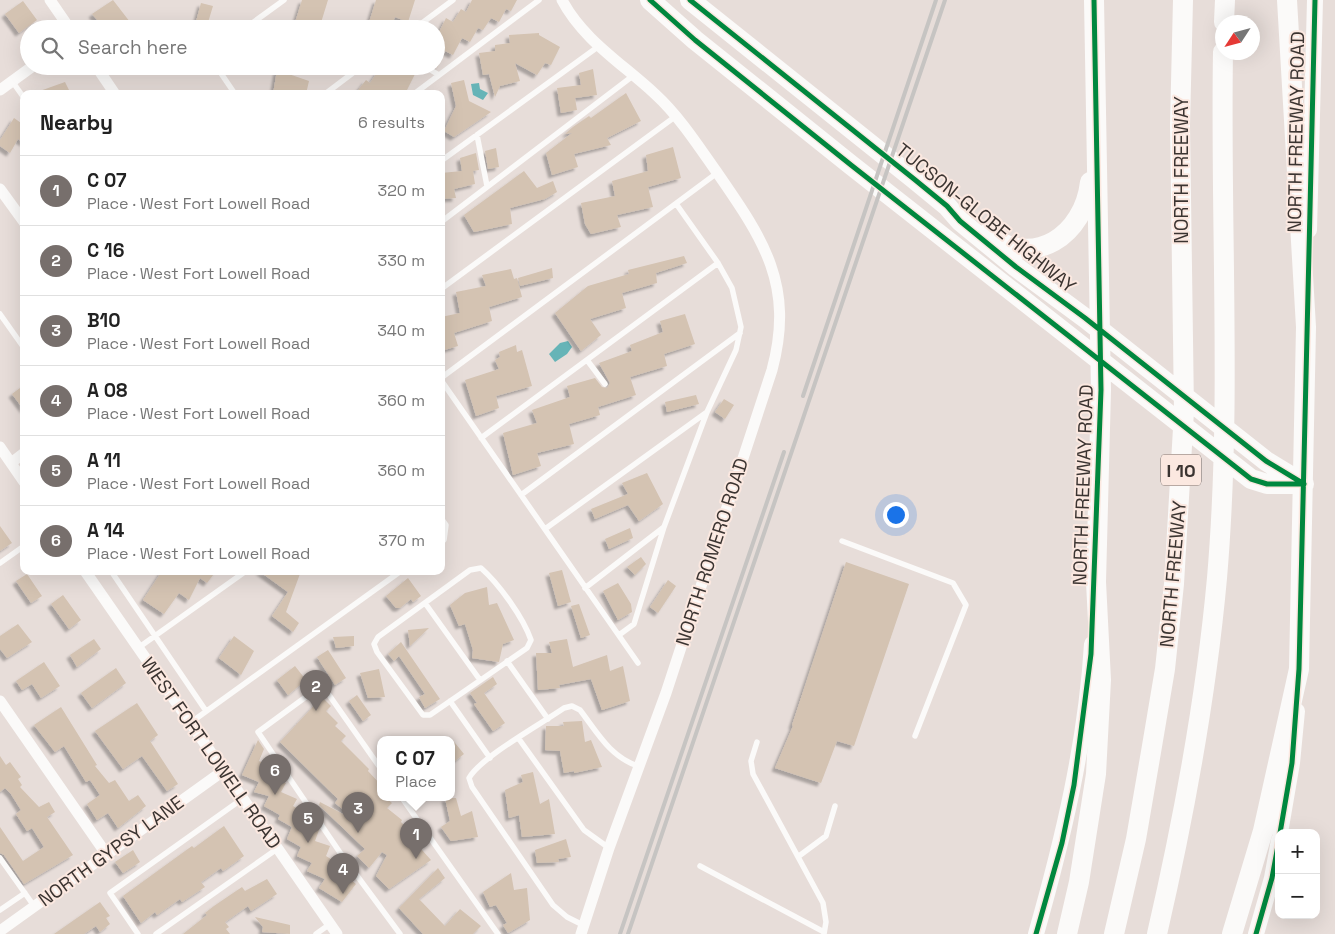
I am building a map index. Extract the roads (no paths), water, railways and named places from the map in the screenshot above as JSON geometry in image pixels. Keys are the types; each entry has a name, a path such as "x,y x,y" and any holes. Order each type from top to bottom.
{"highway":[{"name":"TUCSON-GLOBE HIGHWAY","path":"650,0 695,40 851,165 1258,483 1304,484"},
{"name":"TUCSON-GLOBE HIGHWAY","path":"690,0 947,206 960,221 1004,258 1100,329 1259,455 1304,484"},
{"name":"NORTH FREEWAY ROAD","path":"1094,0 1100,329 1096,582"},
{"name":"NORTH FREEWAY","path":"1114,934 1136,840 1164,669 1174,584 1184,411 1180,125 1183,0"},
{"path":"1224,15 1225,0"},
{"path":"1287,0 1306,327"},
{"name":"I 10","path":"1157,934 1174,858 1198,732 1217,579 1225,393 1223,60"},
{"path":"947,206 960,212 990,236 1008,245 1036,247 1060,238 1076,222 1086,203 1096,116"},
{"name":"NORTH FREEWAY ROAD","path":"1300,669 1306,327"},
{"path":"1067,934 1080,873 1096,774 1101,680 1096,582"},
{"path":"1232,934 1263,831 1300,669"}],"main road":[{"name":"NORTH FREEWAY ROAD","path":"1306,327 1314,0"},
{"name":"NORTH FREEWAY ROAD","path":"1036,934 1062,843 1074,785 1092,654 1096,582"},
{"name":"NORTH FREEWAY ROAD","path":"1281,829 1292,756 1300,669"},
{"path":"1256,934 1275,862"}],"street":[{"path":"50,0 64,20"},
{"name":"NORTH ROMERO ROAD","path":"562,0 577,23 676,116 717,173 752,224 769,257 780,308 778,343 772,370 666,693 608,848 582,930"},
{"path":"0,90 20,75"},
{"path":"102,75 112,90"},
{"path":"0,188 20,216"},
{"path":"0,447 20,476"},
{"path":"11,463 20,456"},
{"name":"WEST FORT LOWELL ROAD","path":"88,575 336,934"},
{"path":"1,705 107,855"},
{"name":"NORTH GYPSY LANE","path":"0,931 223,771"}],"lane":[{"path":"256,20 284,0"},
{"path":"426,20 453,0"},
{"path":"445,70 539,0"},
{"path":"445,158 599,45"},
{"path":"222,75 233,90"},
{"path":"330,90 350,75"},
{"path":"419,90 439,75"},
{"path":"445,219 634,75"},
{"path":"12,81 20,92"},
{"path":"445,286 676,116"},
{"path":"477,135 487,186"},
{"path":"445,376 677,205 717,173"},
{"path":"619,636 634,624 664,527 706,412 736,350 741,327 737,302 732,288 718,263 677,205"},
{"path":"481,438 718,263"},
{"path":"0,314 20,342"},
{"path":"521,495 740,333"},
{"path":"587,360 605,384"},
{"path":"445,385 638,663"},
{"path":"545,529 706,412"},
{"path":"585,588 664,527"},
{"path":"842,541 952,583 966,605 915,736"},
{"path":"0,563 20,549"},
{"path":"481,568 490,576 527,628 531,640 527,648 508,661 430,715 423,715 377,652 374,644 378,637 470,570 481,568"},
{"path":"113,575 206,711"},
{"path":"138,648 240,575"},
{"path":"190,723 395,575"},
{"path":"424,603 480,680"},
{"path":"508,661 548,719"},
{"path":"377,763 322,685 258,732 341,854 400,934"},
{"path":"450,701 490,758"},
{"path":"582,930 554,905 472,787 469,778 474,769 564,708 572,706 580,710 614,754 625,762 638,766"},
{"path":"519,739 584,830 608,848"},
{"path":"757,742 751,761 753,774 823,903 824,933"},
{"path":"138,934 110,893 242,799"},
{"path":"404,801 498,934"},
{"path":"799,856 826,836 835,806"},
{"path":"156,934 277,848"},
{"path":"0,858 34,906"},
{"path":"700,866 824,933"},
{"path":"0,910 25,893"},
{"path":"316,934 330,924"}],"water":[{"path":"479,83 480,89 488,93 483,100 473,95 471,84"},
{"path":"568,341 572,347 567,354 555,362 549,354 560,343"}],"railway":[{"path":"803,396 936,0"},
{"path":"628,934 945,0"},
{"path":"620,934 784,452"}],"place":[{"name":"C 16","path":"316,711"},
{"name":"A 14","path":"275,795"},
{"name":"B10","path":"358,833"},
{"name":"A 11","path":"308,843"},
{"name":"C 07","path":"416,859"},
{"name":"A 08","path":"343,894"}]}
